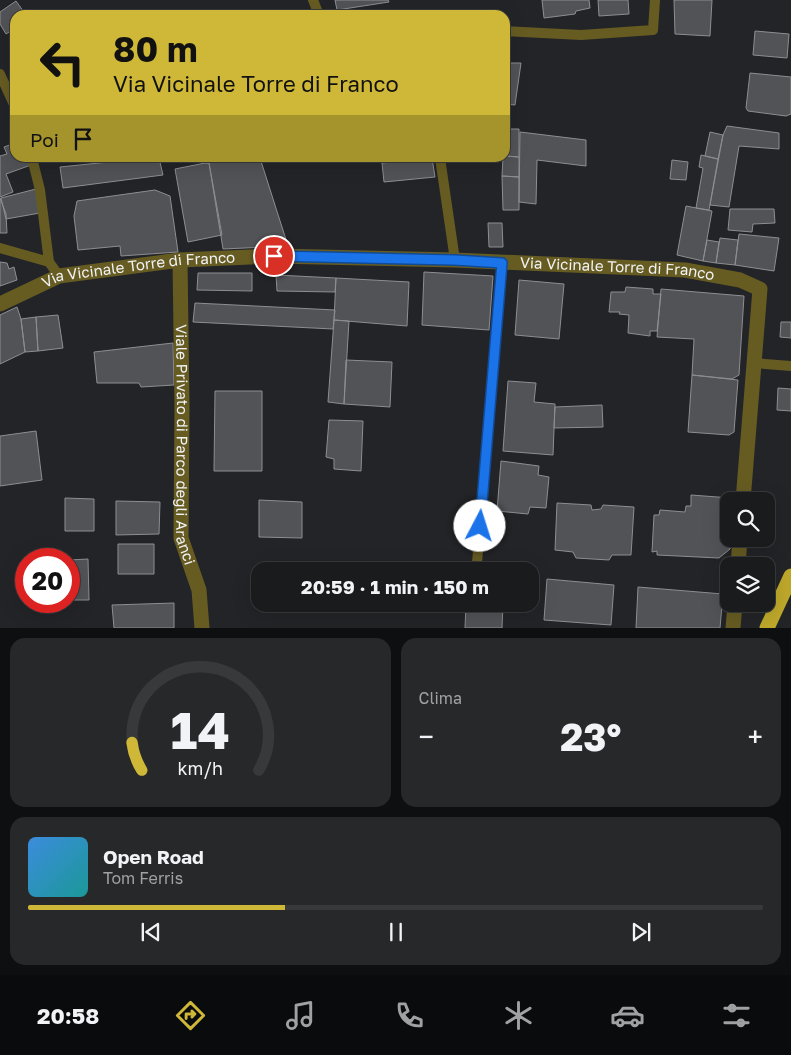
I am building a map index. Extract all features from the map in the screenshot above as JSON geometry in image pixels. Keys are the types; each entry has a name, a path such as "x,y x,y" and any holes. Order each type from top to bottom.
{"highway":[{"path":"767,628 791,576"}],"street":[{"name":"Via Vicinale Torre di Franco","path":"0,304 59,276 180,260 274,256 455,260 685,270 740,280 760,289 754,363"},
{"name":"Viale Privato di Parco degli Aranci","path":"180,260 182,538 199,590 202,628"},
{"path":"744,492 754,363"},
{"path":"733,628 734,612"}],"lane":[{"path":"510,30 581,34 653,30 655,0"},
{"path":"0,74 10,96"},
{"path":"33,162 40,190 49,262 59,276"},
{"path":"441,162 455,260"},
{"path":"0,248 49,262"},
{"path":"477,562 502,263"},
{"path":"754,363 791,366"}],"building":[{"path":"335,0 388,0 389,2 337,10"},
{"path":"542,0 589,0 590,8 576,11 575,14 544,18"},
{"path":"598,0 628,0 629,14 599,16"},
{"path":"674,0 712,0 710,36 675,34"},
{"path":"16,1 22,10 10,10 10,31 6,34 0,24 0,12"},
{"path":"755,31 789,34 787,58 753,55"},
{"path":"510,63 521,63 515,105 510,104"},
{"path":"750,73 791,77 791,114 786,116 748,111 746,108"},
{"path":"727,126 779,133 779,149 739,146 729,207 710,205 723,135"},
{"path":"510,129 519,129 519,157 510,156"},
{"path":"520,132 586,140 586,166 537,160 536,204 519,202"},
{"path":"710,132 723,135 718,159 705,156"},
{"path":"10,145 10,162 30,162 31,165 6,174 13,192 0,197 0,156 7,154 4,147"},
{"path":"701,155 718,159 709,210 696,208 703,168 699,167"},
{"path":"510,156 519,157 519,177 502,176 503,162 510,162"},
{"path":"672,160 688,162 686,180 670,179"},
{"path":"109,162 160,162 163,175 63,188 60,167"},
{"path":"261,162 288,246 223,249 209,163 205,163"},
{"path":"433,162 435,177 384,182 382,163"},
{"path":"209,163 222,235 188,242 175,169"},
{"path":"502,176 519,177 519,210 503,210"},
{"path":"36,189 40,213 6,219 1,198"},
{"path":"155,190 170,196 178,252 121,256 120,246 78,250 74,216 77,201"},
{"path":"0,198 6,214 7,233 0,233"},
{"path":"686,206 712,211 703,261 677,255"},
{"path":"730,209 774,209 775,223 753,224 752,232 728,230"},
{"path":"488,223 502,223 503,247 489,247"},
{"path":"739,234 779,238 774,271 735,265"},
{"path":"720,238 738,240 735,265 716,263"},
{"path":"707,240 719,242 716,263 703,261"},
{"path":"0,262 7,263 9,269 14,267 17,280 0,286"},
{"path":"424,272 493,276 489,330 422,325"},
{"path":"198,273 252,273 252,291 197,290"},
{"path":"276,275 336,278 335,292 277,291"},
{"path":"336,278 409,282 407,326 334,320"},
{"path":"519,280 564,284 559,339 515,335"},
{"path":"626,287 653,289 653,294 661,294 657,331 650,331 650,336 628,333 629,315 619,314 620,312 609,312 611,292 625,292"},
{"path":"661,289 744,296 739,375 732,379 692,375 694,339 657,337"},
{"path":"195,303 335,310 333,329 193,322"},
{"path":"17,307 21,319 25,352 0,364 0,315"},
{"path":"58,315 63,348 38,351 36,317"},
{"path":"36,317 38,351 25,352 21,319"},
{"path":"334,320 349,321 344,404 328,402"},
{"path":"781,322 791,322 791,338 780,337"},
{"path":"173,343 174,385 141,387 139,383 97,383 94,352"},
{"path":"346,360 392,362 390,407 344,404"},
{"path":"692,375 738,380 734,432 729,435 688,432"},
{"path":"508,381 536,383 534,402 555,404 553,455 503,451"},
{"path":"778,388 791,389 791,411 777,410"},
{"path":"215,391 262,391 262,471 214,471"},
{"path":"602,405 603,427 554,428 555,407"},
{"path":"329,420 363,421 361,471 334,469 334,459 326,457"},
{"path":"36,431 42,480 0,486 0,436"},
{"path":"501,461 539,466 538,475 549,477 546,508 530,507 528,514 497,511"},
{"path":"691,495 720,497 720,547 730,547 730,549 719,558 657,555 657,551 652,552 654,515 659,515 660,510 685,512 686,506 691,506"},
{"path":"65,498 94,499 94,531 65,531"},
{"path":"259,500 302,502 302,538 259,537"},
{"path":"116,501 160,502 159,534 116,535"},
{"path":"557,503 591,505 592,510 601,509 603,505 634,507 631,555 612,555 609,560 576,558 573,552 555,550"},
{"path":"118,544 154,544 154,574 118,574"},
{"path":"80,559 88,559 89,600 80,600"},
{"path":"547,579 614,585 611,625 544,620"},
{"path":"638,587 720,594 720,628 636,628"},
{"path":"174,603 174,628 114,628 112,605"},
{"path":"466,612 503,612 502,628 465,628"}],"route":[{"path":"274,256 455,260 502,263 480,526"}]}
